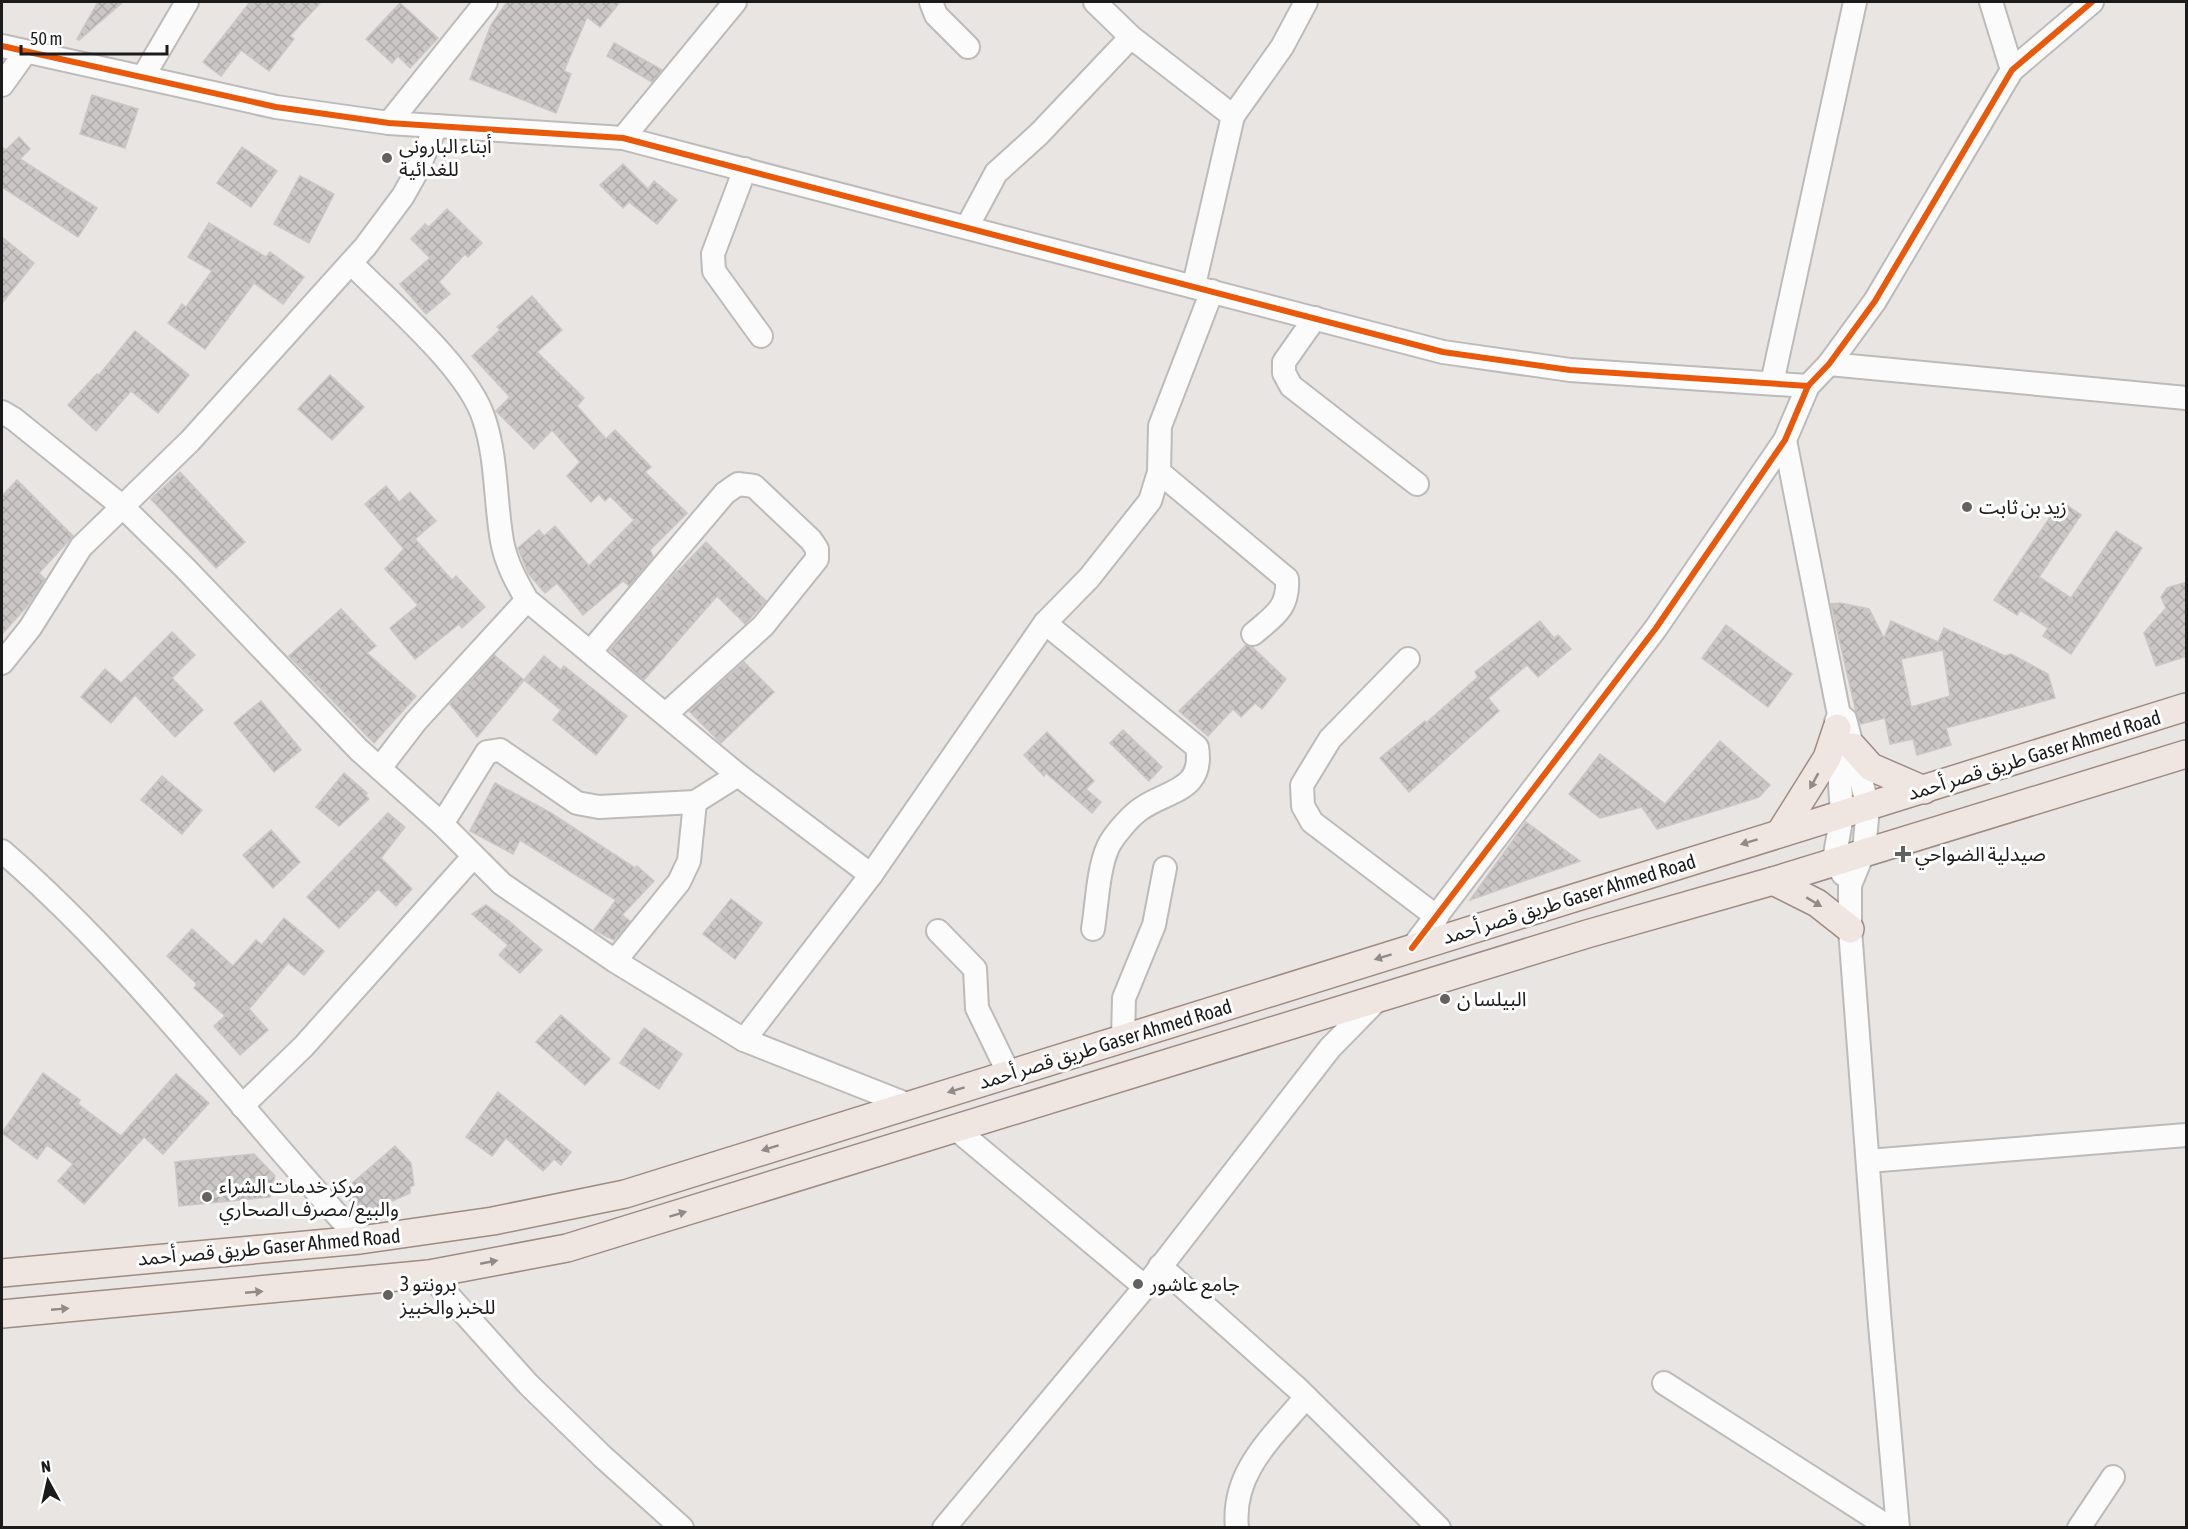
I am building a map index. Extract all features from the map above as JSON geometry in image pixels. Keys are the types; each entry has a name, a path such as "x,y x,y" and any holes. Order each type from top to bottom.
{"main road":[{"name":"طريق قصر أحمد Gaser Ahmed Road","path":"2,1273 360,1240 493,1221 625,1194 2187,707"},
{"path":"1780,833 1843,730 1871,767 1924,790"},
{"name":"طريق قصر أحمد Gaser Ahmed Road","path":"2,1314 429,1274 567,1248 1587,934 2187,754"},
{"path":"1773,880 1827,909 1850,929"}],"street":[{"path":"144,77 187,2"},
{"path":"390,123 486,2"},
{"path":"623,138 735,2"},
{"path":"932,2 936,15 968,47"},
{"path":"744,1040 871,875 1045,623 1089,578 1150,501 1159,472 1160,426 1203,288 1233,116 1282,47 1306,2"},
{"path":"1772,383 1855,2"},
{"path":"1990,2 2012,70"},
{"path":"1412,948 1656,628 1785,440 1808,386 1829,364 1875,302 2012,70 2092,2"},
{"path":"1108,6 1131,37 1233,116"},
{"path":"968,227 996,173 1039,134 1131,37"},
{"path":"2,46 25,53 276,107 390,123 623,138 1455,354 1570,370 1808,386"},
{"path":"2,85 25,53"},
{"path":"2,663 30,628 81,547 190,441 351,264 402,196 417,171 436,126"},
{"path":"745,169 712,254 714,271 761,336"},
{"path":"351,264 438,352 474,396 489,435 502,543 511,571 527,600 549,621 591,651 738,775 871,875"},
{"path":"1315,318 1284,362 1284,373 1287,380 1291,386 1417,484"},
{"path":"1829,364 2187,398"},
{"path":"2,412 14,419 123,507 380,768 441,824 472,858 502,884 615,961 744,1040 909,1105"},
{"path":"1785,440 1843,730 1868,807 1864,851 1850,885 1850,929 1898,1527"},
{"path":"1159,472 1287,579 1288,591 1284,607 1254,634"},
{"path":"591,651 725,493 738,484 754,486 811,540 816,549 817,559 763,626 666,714"},
{"path":"380,768 416,721 527,600"},
{"path":"1045,623 1197,747 1199,760 1194,777 1170,795 1138,811 1108,846 1093,929"},
{"path":"1408,659 1330,739 1302,785 1303,806 1312,822 1437,917"},
{"path":"1843,730 1842,815 1834,860 1850,885"},
{"path":"441,824 487,752 494,750 500,750 578,803 599,807 695,802 738,775"},
{"path":"615,961 679,882 689,861 695,802"},
{"path":"2,851 43,887 126,971 360,1240"},
{"path":"242,1106 304,1046 472,858"},
{"path":"1124,1038 1124,998 1154,925 1165,868"},
{"path":"938,931 975,969 977,1008 1009,1074"},
{"path":"944,1527 1145,1287 1330,1048 1377,1000"},
{"path":"956,1129 1145,1287"},
{"path":"1868,1161 2187,1135"},
{"path":"1160,1266 1306,1397 1439,1527"},
{"path":"429,1274 528,1384 603,1457 682,1527"},
{"path":"1664,1383 1890,1527"},
{"path":"1237,1527 1236,1510 1239,1487 1247,1470 1306,1397"},
{"path":"2079,1527 2113,1477"}],"building":[{"path":"98,2 123,2 79,40 77,39"},
{"path":"250,2 321,2 290,36 294,39 269,71 241,50 221,76 203,62"},
{"path":"507,2 620,2 600,27 587,17 564,71 571,74 556,113 470,79 491,25"},
{"path":"400,3 438,38 410,68 398,56 392,63 366,39"},
{"path":"614,43 662,70 652,82 607,56"},
{"path":"92,95 138,109 125,148 80,134"},
{"path":"19,137 30,149 20,159 97,208 78,237 2,187 2,147 6,150"},
{"path":"242,147 277,171 251,207 217,183"},
{"path":"623,164 648,189 654,181 677,200 657,224 629,202 623,208 600,185"},
{"path":"300,176 334,194 309,243 274,224"},
{"path":"447,209 482,243 468,257 465,254 439,282 450,294 426,314 400,284 430,258 411,239 425,224 429,227"},
{"path":"209,223 266,257 270,252 304,277 283,304 254,283 205,349 168,323 182,304 186,307 212,271 188,257"},
{"path":"2,237 34,263 2,303"},
{"path":"532,296 562,330 537,352 584,398 577,406 606,439 615,430 651,467 645,472 687,513 650,550 653,557 629,586 623,581 583,615 557,583 545,593 528,573 518,548 539,530 544,536 555,526 589,566 634,520 610,496 605,501 599,494 591,502 567,476 580,462 552,430 534,449 496,411 510,397 472,356 500,330 497,327"},
{"path":"135,331 189,375 158,413 131,391 96,431 68,405 97,374 99,375"},
{"path":"330,375 364,407 332,440 298,409"},
{"path":"180,472 245,542 216,568 151,499"},
{"path":"17,480 73,536 39,573 45,579 28,605 2,634 2,496"},
{"path":"386,486 399,502 410,492 436,521 415,539 452,580 456,576 485,607 462,628 459,624 415,659 390,628 418,605 385,569 404,549 365,504"},
{"path":"2061,501 2081,515 2039,577 2071,598 2116,531 2142,548 2071,654 2043,636 2048,628 2020,610 2017,615 1994,600"},
{"path":"706,542 766,601 745,624 717,596 644,680 610,650 673,576"},
{"path":"2187,582 2187,656 2156,666 2144,633 2166,608 2161,597 2167,588"},
{"path":"1840,603 1869,609 1884,638 1891,621 1938,642 1944,628 2005,656 2011,654 2048,674 2055,698 1946,728 1951,745 1917,755 1913,739 1890,744 1885,718 1860,724 1831,604","holes":["1943,650 1950,696 1911,707 1901,659"]},
{"path":"341,609 376,646 367,653 416,696 374,743 289,656"},
{"path":"1540,621 1554,638 1558,635 1571,649 1538,677 1527,665 1488,698 1499,711 1409,792 1380,758 1425,721 1426,723 1478,677 1475,672"},
{"path":"1726,625 1792,674 1768,707 1702,658"},
{"path":"172,632 195,655 172,678 203,710 175,737 135,695 111,723 81,697 105,669 121,683"},
{"path":"1246,645 1252,647 1286,679 1262,709 1255,703 1241,717 1233,709 1208,736 1179,711"},
{"path":"494,655 524,680 477,737 450,704"},
{"path":"544,656 561,670 564,666 627,716 596,755 553,720 561,710 524,680"},
{"path":"744,662 774,692 721,743 689,711"},
{"path":"261,701 301,750 274,772 234,723"},
{"path":"1123,730 1162,767 1149,781 1110,743"},
{"path":"1047,732 1094,781 1086,789 1101,802 1092,813 1046,773 1044,776 1024,755"},
{"path":"1720,741 1770,785 1759,797 1657,829 1642,807 1600,818 1569,794 1600,754 1665,804"},
{"path":"344,773 367,793 365,795 369,799 339,826 316,807"},
{"path":"162,776 202,810 182,834 141,800"},
{"path":"495,783 551,813 635,868 637,866 654,881 622,915 630,921 614,940 594,930 616,900 520,840 513,854 470,831"},
{"path":"388,813 405,827 381,858 412,889 396,906 378,889 339,928 307,897"},
{"path":"1526,822 1580,861 1470,900"},
{"path":"271,830 300,862 273,888 243,855"},
{"path":"731,899 762,923 735,959 703,934"},
{"path":"486,905 509,921 542,950 520,973 499,955 508,945 472,914"},
{"path":"284,918 324,951 304,975 288,963 249,1009 268,1030 240,1055 214,1026 225,1016 194,988 197,984 167,956 192,929 233,966 256,940 262,945"},
{"path":"561,1015 610,1059 585,1085 536,1042"},
{"path":"644,1028 682,1054 659,1089 620,1063"},
{"path":"43,1073 80,1100 78,1104 121,1136 176,1074 209,1103 163,1154 144,1137 84,1204 58,1181 73,1164 47,1145 37,1159 2,1133"},
{"path":"498,1092 571,1152 561,1165 554,1159 543,1171 506,1138 492,1156 466,1137"},
{"path":"395,1146 411,1163 414,1185 410,1187 410,1193 363,1214 342,1192"},
{"path":"254,1154 275,1176 270,1197 179,1206 175,1162"}],"cycle path":[{"path":"1412,948 1656,628 1785,440 1808,386 1829,364 1875,301 2012,70 2092,2"},
{"path":"2,46 276,107 389,123 623,138 1443,352 1570,370 1808,386"}],"place":[{"name":"أبناء البارونى للغدائية","path":"387,158"},
{"name":"زيد بن ثابت","path":"1967,507"},
{"name":"صيدلية الضواحي","path":"1903,854"},
{"name":"البيلسا ن","path":"1445,999"},
{"name":"مركز خدمات الشراء والبيع/مصرف الصحاري","path":"207,1197"},
{"name":"جامع عاشور","path":"1138,1284"},
{"name":"برونتو 3 للخبز والخبيز","path":"388,1295"}]}
